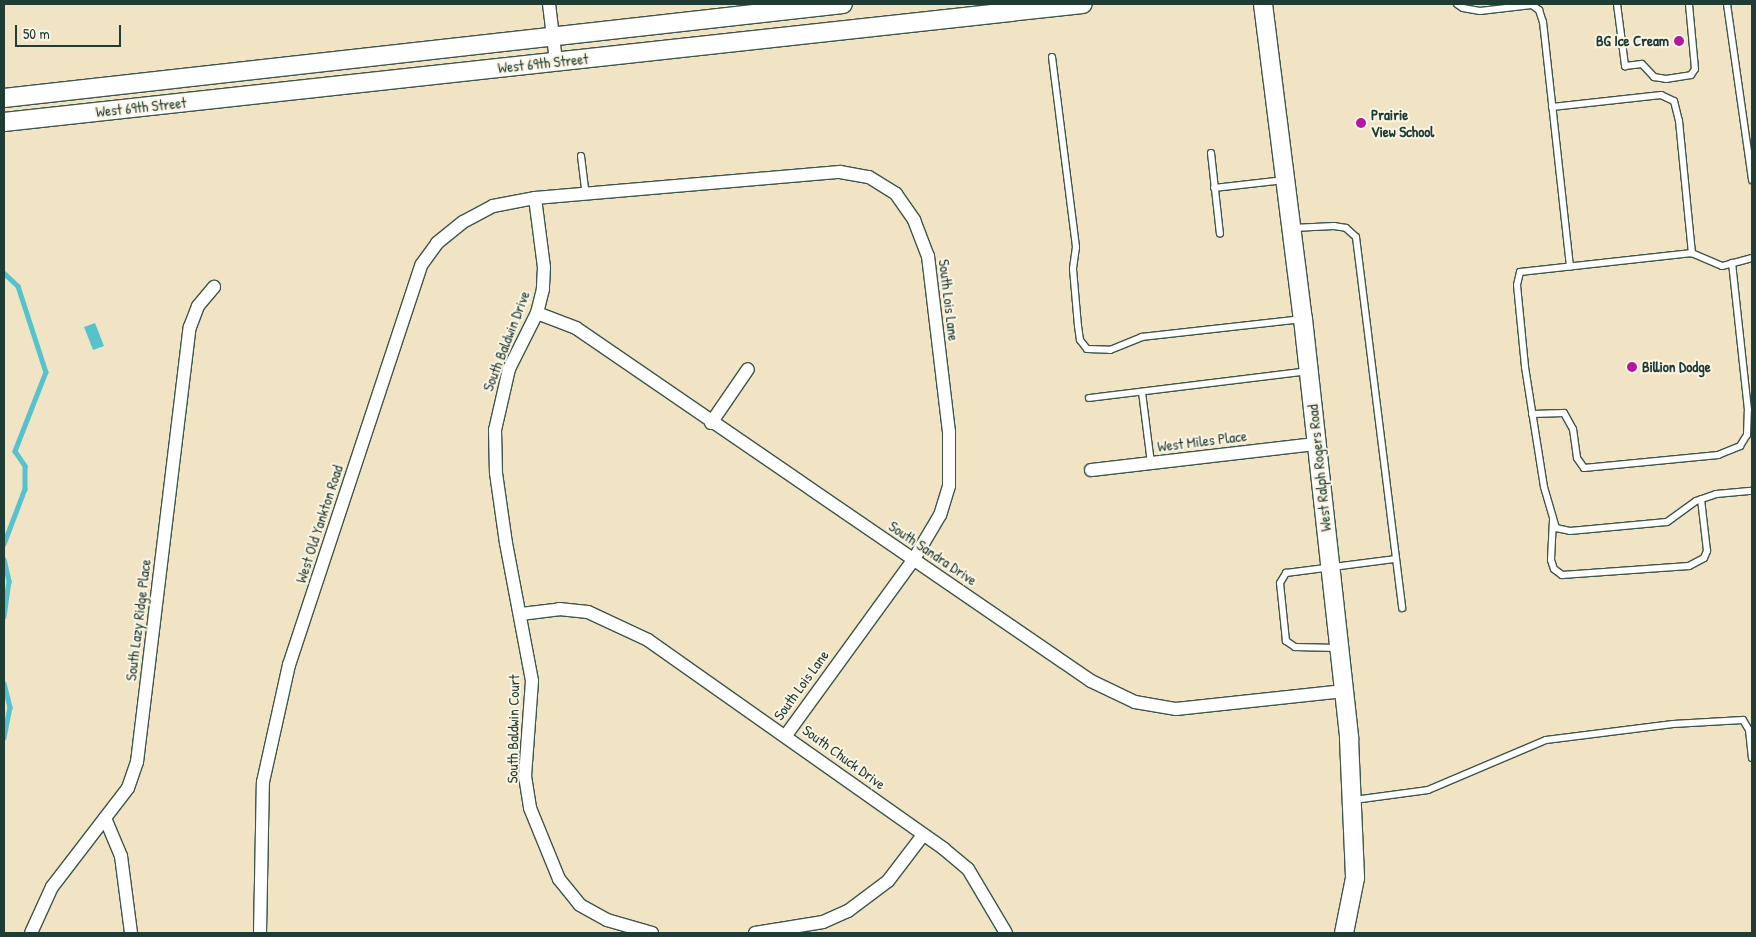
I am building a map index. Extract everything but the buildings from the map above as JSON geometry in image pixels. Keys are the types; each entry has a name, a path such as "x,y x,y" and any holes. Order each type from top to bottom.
{"main road":[{"name":"West 69th Street","path":"4,98 553,36 764,8 843,4"},
{"name":"West 69th Street","path":"4,122 1082,4"},
{"name":"West Ralph Rogers Road","path":"1263,4 1303,319 1344,691 1353,800 1355,878 1344,933"}],"street":[{"path":"549,4 556,61"},
{"name":"South Lois Lane","path":"535,198 840,172 869,177 896,194 914,220 928,256 949,432 949,486 940,515 914,560 786,735"},
{"name":"South Baldwin Drive","path":"521,614 506,543 496,473 495,430 509,369 537,313 544,267 535,198"},
{"name":"West Old Yankton Road","path":"260,933 262,782 274,722 289,665 422,264 437,243 462,222 492,206 535,198"},
{"name":"South Lazy Ridge Place","path":"31,933 52,887 128,788 137,762 190,328 198,306 214,287"},
{"name":"South Sandra Drive","path":"537,313 576,328 711,423 1092,681 1135,702 1176,709 1344,691"},
{"path":"711,423 748,369"},
{"name":"West Miles Place","path":"1091,470 1316,444"},
{"name":"South Chuck Drive","path":"521,614 559,609 588,612 618,624 648,640 786,735 968,869 1006,933"},
{"name":"South Baldwin Court","path":"521,614 532,681 525,776 530,808 543,846 559,878 580,905 607,920 652,933"},
{"path":"105,818 121,856 131,933"},
{"path":"754,933 822,922 848,911 888,881 923,836"}],"lane":[{"path":"1457,4 1463,8 1480,11 1532,5 1538,10 1544,22 1570,267"},
{"path":"1617,4 1625,66 1642,64 1654,76 1666,79 1691,75 1695,69 1688,4"},
{"path":"1727,4 1752,180"},
{"path":"1052,57 1076,247 1072,269 1078,326 1080,340 1087,349 1110,350 1142,337 1303,319"},
{"path":"1552,107 1661,95 1674,101 1678,114 1692,252"},
{"path":"1211,153 1220,234"},
{"path":"581,156 586,194"},
{"path":"1214,188 1286,180"},
{"path":"1292,228 1334,226 1346,228 1356,237 1402,608"},
{"path":"1752,258 1722,266 1692,252 1520,272 1517,279 1532,414 1544,487 1556,528 1570,531 1634,527 1667,522 1701,499 1716,494 1752,491"},
{"path":"1532,414 1564,413 1573,429 1577,458 1584,468 1718,455 1740,446 1747,435 1748,410 1732,263"},
{"path":"1089,398 1309,371"},
{"path":"1142,392 1151,463"},
{"path":"1553,520 1551,560 1554,569 1562,575 1689,566 1704,558 1706,551 1701,499"},
{"path":"1339,648 1295,647 1286,641 1280,583 1286,574 1396,559"},
{"path":"1353,800 1428,790 1546,740 1672,724 1743,720 1749,730 1752,758"}],"water":[{"path":"95,323 104,346 93,350 84,327"}],"waterway":[{"path":"4,273 18,286 46,372 15,451 25,466 25,489 4,544"},
{"path":"4,559 9,581 4,617"},
{"path":"4,683 10,707 4,737"}],"place":[{"name":"BG Ice Cream","path":"1679,41"},
{"name":"Prairie View School","path":"1361,123"},
{"name":"Billion Dodge","path":"1632,367"}]}
